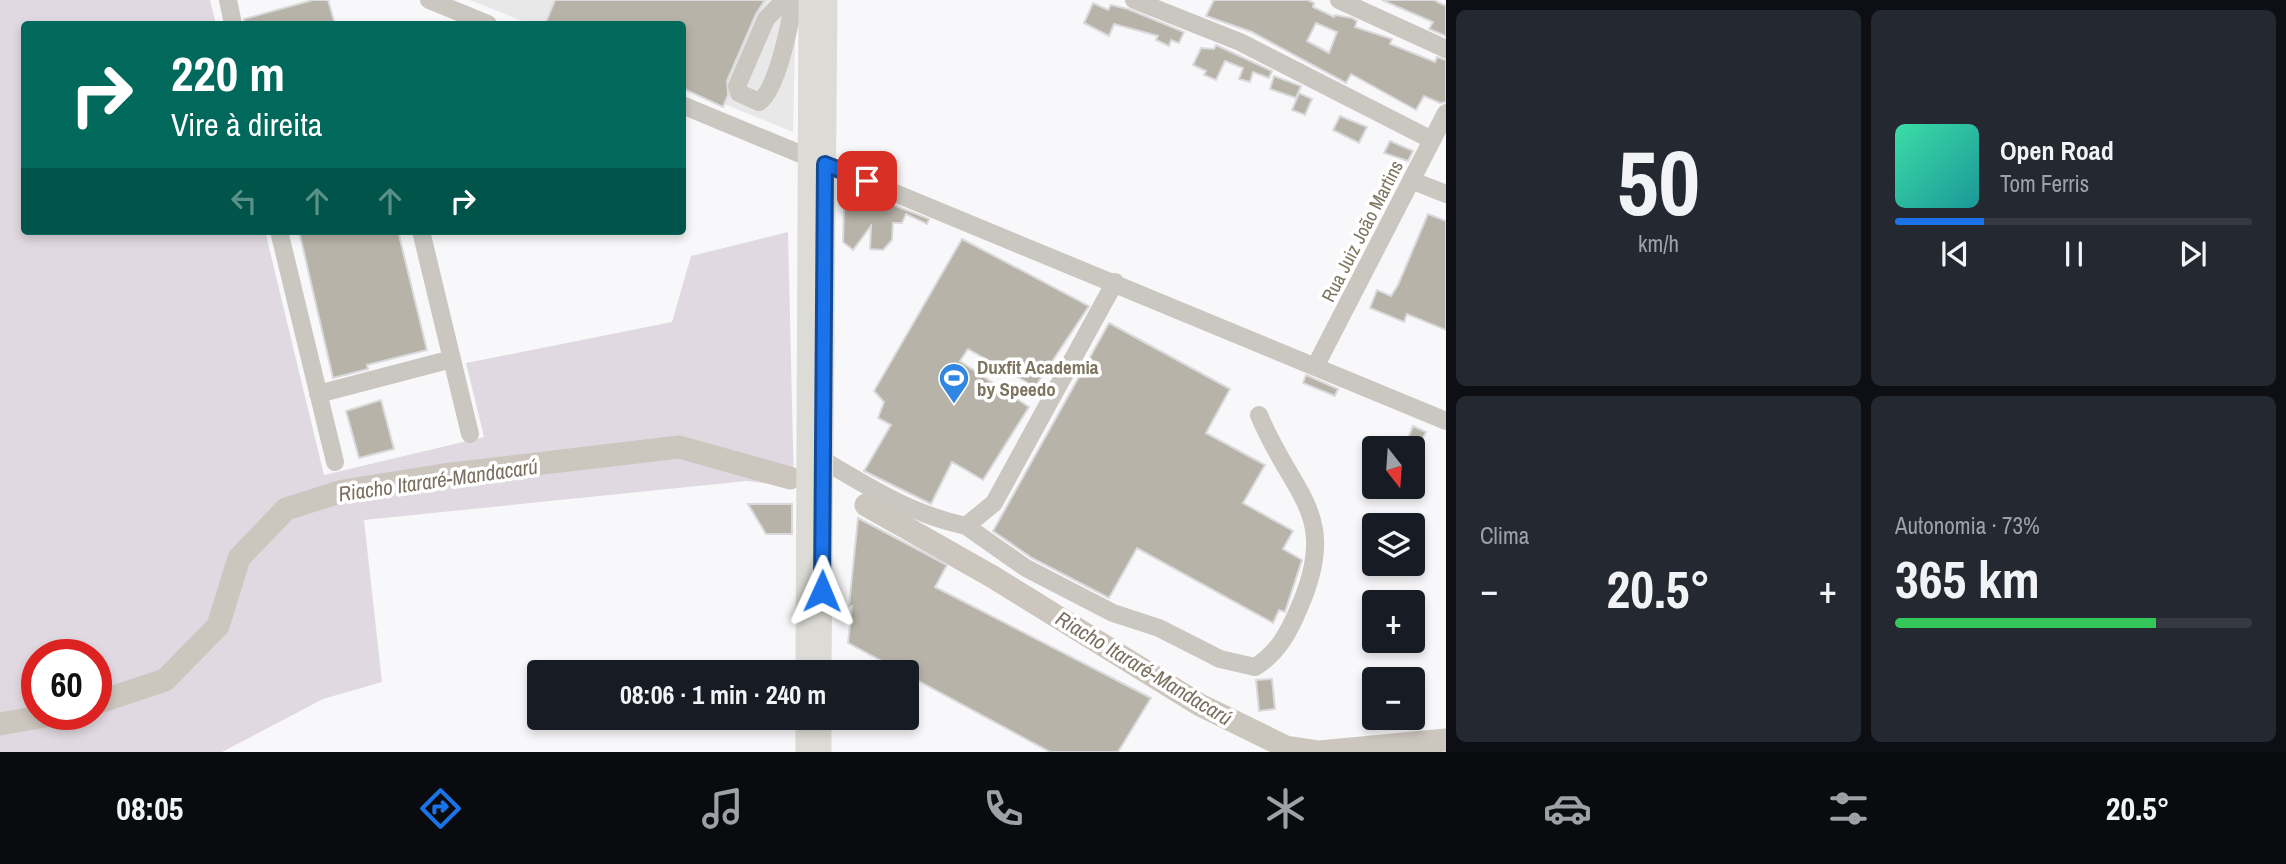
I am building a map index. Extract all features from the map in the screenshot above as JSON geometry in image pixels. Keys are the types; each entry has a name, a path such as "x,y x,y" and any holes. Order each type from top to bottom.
{"main road":[{"path":"806,0 817,160 823,460 814,551"},
{"path":"817,160 814,591 820,660"},
{"path":"807,660 814,591"},
{"path":"806,730 806,752"},
{"path":"821,730 821,752"}],"street":[{"path":"228,0 232,21"},
{"path":"429,0 481,21"},
{"path":"779,3 766,19 737,86 739,93 759,102 771,86 791,26 806,0"},
{"path":"1134,0 1240,42 1432,140"},
{"path":"1339,0 1446,49"},
{"path":"686,107 1446,421"},
{"name":"Rua Juiz João Martins","path":"1315,367 1446,113"},
{"path":"1413,181 1446,194"},
{"path":"280,235 335,462"},
{"path":"422,235 470,434"},
{"path":"965,526 994,503 1115,282"},
{"path":"318,394 452,359"},
{"path":"823,460 884,496 945,521 965,526 1026,568 1113,613 1159,628 1220,659 1255,667 1277,649 1292,625 1316,563 1315,522 1304,496 1276,454 1259,415"}],"shaded area":[{"path":"0,0 210,0 215,21 21,21 21,235 266,235 324,475 484,437 466,363 672,322 691,256 788,232 794,487 747,481 364,520 382,682 323,699 222,752 0,752"},
{"path":"470,0 796,0 793,132 686,88 686,21 522,21"}],"building":[{"path":"313,0 328,0 334,21 244,21"},
{"path":"555,0 765,0 756,14 727,81 728,95 723,107 686,90 686,21 546,21"},
{"path":"1214,0 1308,0 1314,3 1313,7 1334,17 1352,18 1357,21 1355,27 1392,39 1390,44 1435,62 1437,57 1446,60 1446,102 1440,103 1424,96 1416,110 1351,74 1346,83 1252,32 1206,16","holes":["1316,23 1337,32 1329,53 1307,41"]},
{"path":"1382,0 1434,0 1446,6 1446,36 1429,29 1433,22"},
{"path":"1093,3 1108,10 1111,5 1128,9 1184,32 1179,43 1171,40 1169,46 1156,40 1158,36 1114,24 1109,36 1084,23"},
{"path":"1216,45 1272,71 1269,78 1253,72 1250,82 1239,79 1243,68 1225,61 1216,80 1204,75 1206,71 1193,65 1201,48 1214,49"},
{"path":"1274,76 1301,86 1296,98 1270,89"},
{"path":"1299,93 1312,99 1305,115 1292,110"},
{"path":"1340,116 1367,127 1359,143 1333,130"},
{"path":"1390,141 1413,151 1408,161 1384,153"},
{"path":"853,199 861,207 878,206 881,200 929,219 927,224 906,214 902,223 893,223 892,240 883,250 870,249 871,226 853,250 843,242 844,208"},
{"path":"1428,214 1446,221 1446,330 1407,314 1404,322 1370,308 1377,290 1391,296 1398,285"},
{"path":"300,235 399,235 427,350 367,365 368,369 333,378"},
{"path":"962,239 1089,306 1035,387 968,349 960,361 1029,407 983,480 952,462 931,504 864,471 891,425 878,418 884,402 874,391"},
{"path":"1109,323 1230,389 1206,433 1265,465 1243,503 1293,531 1283,549 1302,560 1285,612 1279,610 1273,623 1137,548 1109,598 1032,558 993,531"},
{"path":"1306,375 1338,389 1335,396 1303,383"},
{"path":"381,400 394,449 359,458 346,411"},
{"path":"1413,426 1426,432 1424,436 1409,436"},
{"path":"748,504 792,504 792,534 766,534"},
{"path":"858,518 947,565 935,587 1151,698 1118,752 1050,752 919,681 919,660 880,660 848,643 852,606 849,606"},
{"path":"1272,679 1275,709 1259,711 1256,680"}],"waterway":[{"name":"Riacho Itararé-Mandacarú","path":"112,698 165,680 218,626 239,558 286,509 343,491 443,475 679,447 790,478"},
{"name":"Riacho Itararé-Mandacarú","path":"866,505 993,577 1200,705 1286,747 1319,752 1446,740"},
{"name":"Riacho Itararé-Mandacarú","path":"0,724 21,720"}],"place":[{"name":"Duxfit Academia by Speedo","path":"954,405"}],"route":[{"path":"822,591 825,164 867,181"}]}
